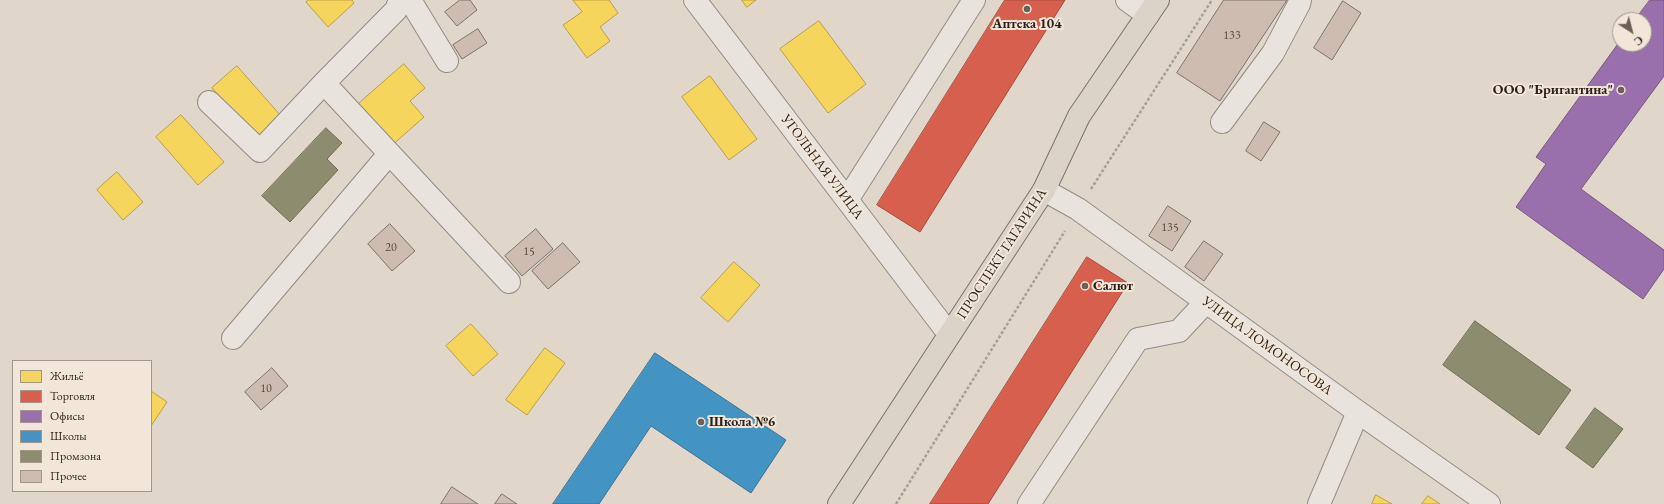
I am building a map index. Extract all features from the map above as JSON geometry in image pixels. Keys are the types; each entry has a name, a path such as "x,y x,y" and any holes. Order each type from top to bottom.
{"main road":[{"name":"ПРОСПЕКТ ГАГАРИНА","path":"839,504 1044,190 1079,116 1153,8"}],"street":[{"path":"209,102 260,151 396,10 400,0"},
{"path":"410,0 447,61"},
{"name":"УГОЛЬНАЯ УЛИЦА","path":"695,0 949,334"},
{"path":"847,200 974,0"},
{"path":"1127,0 1153,8"},
{"path":"1222,122 1273,53 1300,0"},
{"path":"324,83 510,282"},
{"path":"234,338 389,154"},
{"name":"УЛИЦА ЛОМОНОСОВА","path":"1044,190 1078,209 1358,412 1489,504"},
{"path":"1029,504 1138,339 1179,332 1206,302"},
{"path":"1319,504 1358,412"}],"path":[{"path":"896,504 1078,209 1212,0"}],"building: Жильё":[{"path":"309,0 352,0 354,3 328,27 306,2"},
{"path":"573,0 609,0 618,13 600,27 610,41 587,58 563,25 582,12"},
{"path":"742,0 756,0 747,7"},
{"path":"819,21 866,84 828,113 780,49"},
{"path":"404,64 425,88 410,101 424,117 390,147 355,107"},
{"path":"237,66 281,116 256,137 212,88"},
{"path":"710,76 757,139 729,160 682,97"},
{"path":"181,115 224,162 198,185 156,137"},
{"path":"117,172 143,202 123,220 97,190"},
{"path":"734,262 760,285 728,322 701,298"},
{"path":"471,324 498,354 473,376 446,346"},
{"path":"545,348 565,363 527,415 506,400"},
{"path":"152,392 167,402 152,424"},
{"path":"1376,495 1392,504 1372,504"},
{"path":"1428,496 1440,504 1422,504"}],"building: Торговля":[{"path":"1005,0 1065,0 920,232 877,205"},
{"path":"1087,257 1128,283 988,504 930,504"}],"building: Офисы":[{"path":"1650,0 1664,0 1664,76 1581,189 1664,250 1664,269 1643,299 1516,207 1546,164 1536,157 1612,52 1652,52 1652,12 1641,12"}],"building: Школы":[{"path":"655,353 786,440 751,493 651,426 599,504 553,504"}],"building: Промзона":[{"path":"326,128 342,143 327,159 338,170 290,222 262,196"},
{"path":"1475,321 1571,390 1539,435 1443,365"},
{"path":"1595,408 1623,429 1593,468 1566,448"}],"building: Прочее":[{"path":"460,0 470,0 477,10 457,26 445,12"},
{"path":"1224,0 1287,0 1220,101 1177,73"},
{"path":"1343,1 1361,13 1332,60 1314,48"},
{"path":"478,29 487,43 462,59 453,45"},
{"path":"1264,122 1280,132 1261,161 1246,151"},
{"path":"1168,206 1191,221 1172,251 1149,236"},
{"path":"390,224 415,251 392,271 368,244"},
{"path":"536,229 553,249 522,276 505,256"},
{"path":"1204,241 1223,254 1204,281 1185,267"},
{"path":"563,243 580,262 548,289 532,271"},
{"path":"272,368 288,386 261,410 245,392"},
{"path":"452,487 478,504 441,504"},
{"path":"502,494 517,504 495,504"}],"place":[{"name":"Аптека 104","path":"1027,9"},
{"name":"ООО \"Бригантина\"","path":"1621,90"},
{"name":"Салют","path":"1085,286"},
{"name":"Школа №6","path":"701,422"}]}
